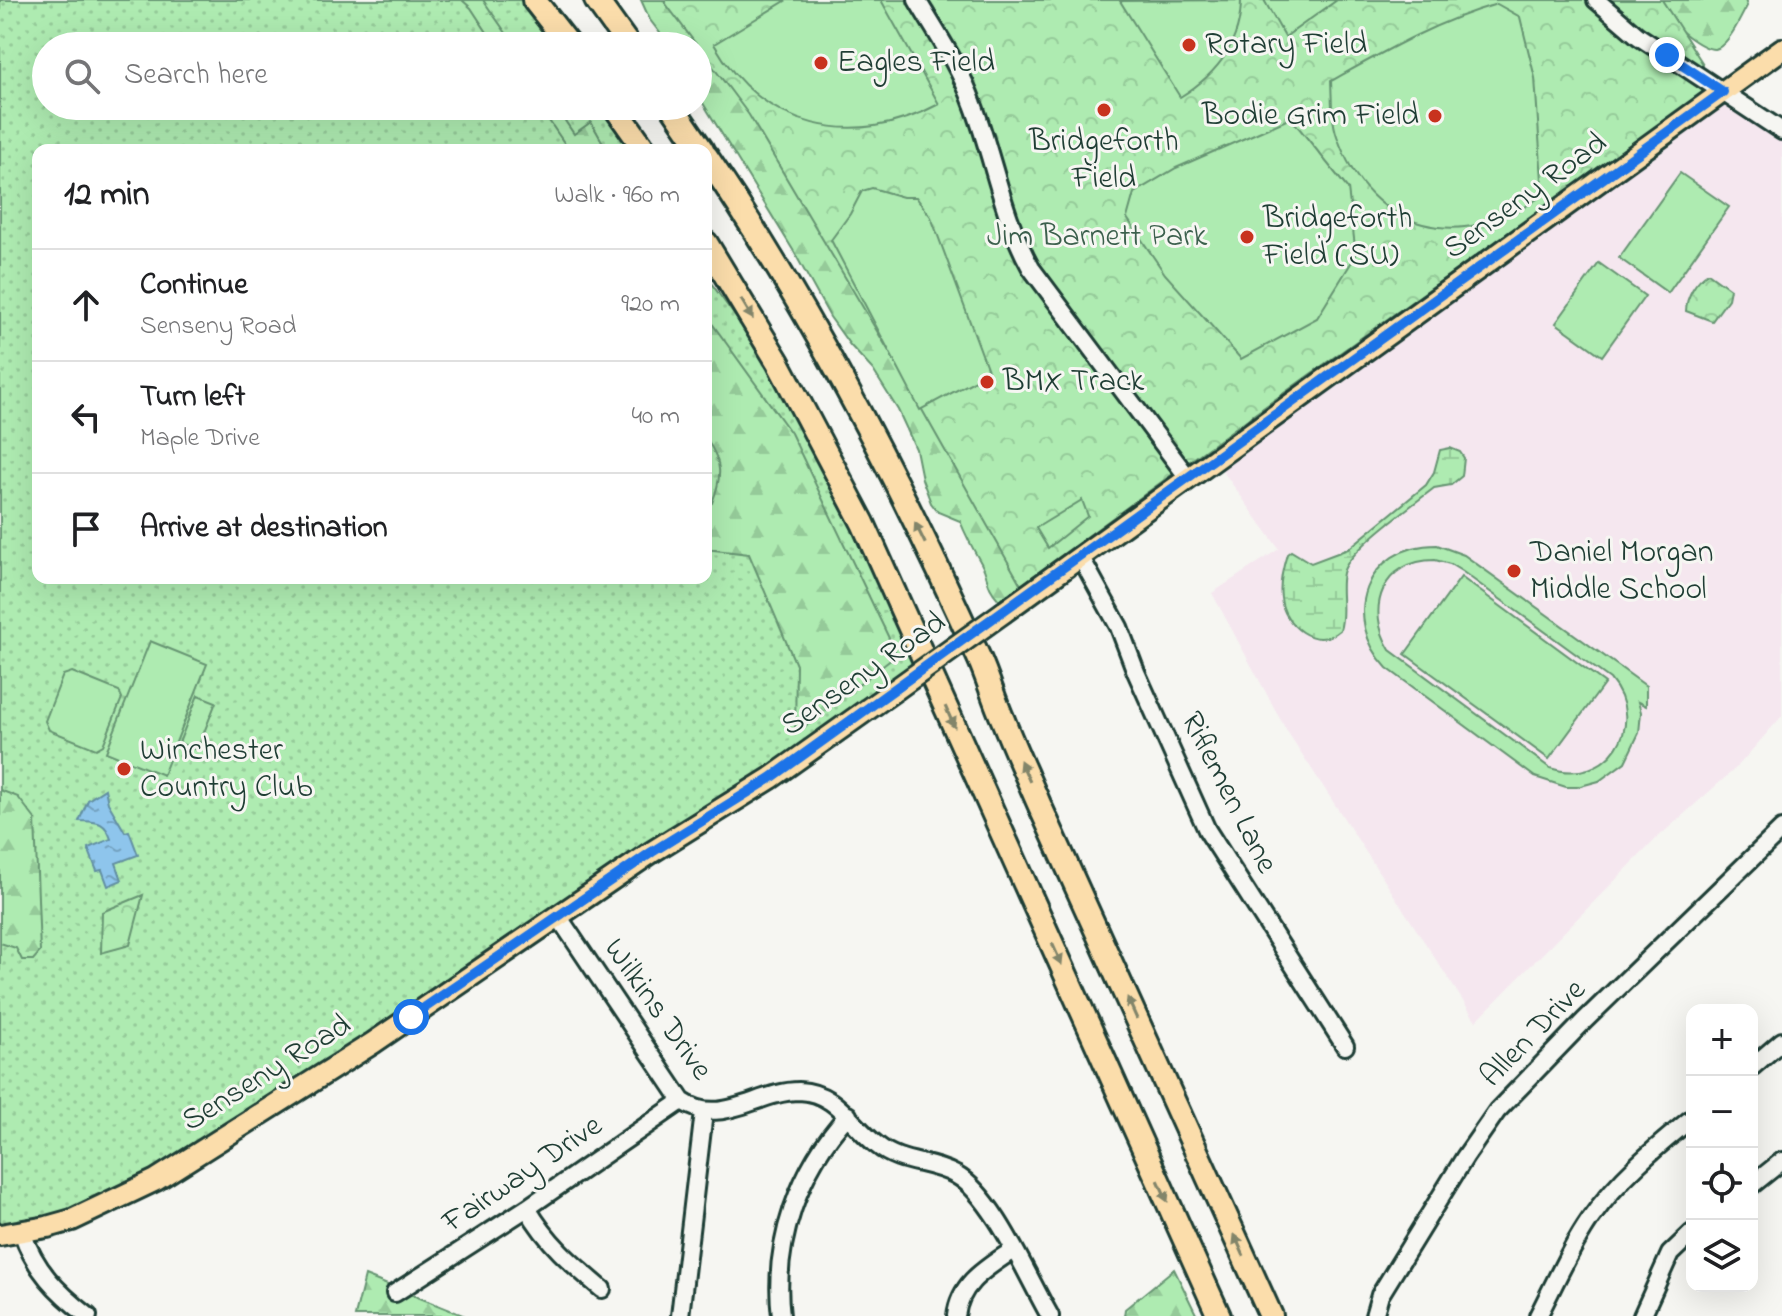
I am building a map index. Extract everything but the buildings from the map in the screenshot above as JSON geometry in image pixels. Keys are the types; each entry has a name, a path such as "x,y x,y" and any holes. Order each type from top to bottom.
{"highway":[{"path":"534,0 559,32"},
{"path":"596,0 619,32"},
{"path":"624,120 641,144"},
{"path":"682,120 698,144"},
{"path":"712,165 801,306 892,475 980,660 1039,804 1271,1316"},
{"path":"712,253 785,375 863,523 1219,1316"}],"main road":[{"name":"Senseny Road","path":"0,1235 72,1220 156,1180 373,1043 652,852 771,778 1782,49"}],"street":[{"path":"917,0 967,88 1012,229 1031,268 1189,479"},
{"path":"1596,0 1638,36 1782,131"},
{"name":"Riflemen Lane","path":"1080,556 1119,627 1207,830 1345,1046"},
{"name":"Allen Drive","path":"1374,1316 1380,1295 1497,1111 1563,1042 1782,829"},
{"name":"Wilkins Drive","path":"558,916 682,1101 704,1112 723,1111 797,1091 819,1095 839,1107 885,1152 912,1163 941,1168 963,1179 982,1199 1050,1316"},
{"path":"1758,1062 1782,1041"},
{"name":"Fairway Drive","path":"395,1293 527,1208 682,1101"},
{"path":"680,1316 704,1112"},
{"path":"781,1316 780,1283 792,1208 809,1167 848,1115"},
{"path":"1538,1316 1574,1245 1607,1197 1629,1172 1686,1123"},
{"path":"1758,1180 1782,1161"},
{"path":"527,1208 543,1235 566,1260 602,1289"},
{"path":"22,1232 28,1251 52,1286 88,1316"},
{"path":"1642,1316 1670,1254 1686,1239"},
{"path":"956,1316 961,1296 976,1275 1013,1250"}],"shaded area":[{"name":"Daniel Morgan Middle School","path":"1731,97 1782,131 1782,716 1737,767 1656,839 1476,1021 1285,728 1212,593 1279,549 1219,466 1319,397"}],"green space":[{"name":"Winchester Country Club","path":"0,0 533,0 559,32 32,32 32,120 617,120 630,144 32,144 32,584 712,584 712,284 807,416 927,666 122,1198 0,1233"},
{"path":"462,0 483,0 505,32 487,32"},
{"path":"641,0 680,0 700,32 659,32"},
{"name":"Jim Barnett Park","path":"663,0 1662,0 1703,64 1702,94 1021,585 890,353 749,115 712,66 712,32 687,32"},
{"name":"Eagles Field","path":"787,0 881,0 939,104 907,118 875,126 843,128 813,123 784,112 757,96 734,73 714,44"},
{"name":"Rotary Field","path":"1241,0 1237,31 1224,57 1205,79 1180,97 1120,1"},
{"path":"1264,0 1337,0 1285,37"},
{"path":"1646,0 1745,0 1747,6 1727,40 1718,48 1711,49 1692,39"},
{"name":"Bodie Grim Field","path":"1497,4 1520,17 1535,78 1543,195 1513,213 1482,224 1452,228 1423,224 1396,213 1372,195 1352,169 1335,129 1331,81 1432,28"},
{"path":"712,51 1038,573 999,600 991,590 984,568 960,521 938,512 931,503 916,449 898,410 873,370 830,317 712,118"},
{"name":"Bridgeforth Field (SU)","path":"1291,118 1348,189 1356,255 1317,318 1241,359 1165,274 1127,218 1134,193 1176,168"},
{"path":"549,120 564,120 574,134 591,122 604,144 565,144"},
{"path":"1680,173 1729,207 1668,293 1619,258"},
{"path":"872,188 903,197 916,197 931,217 989,373 920,410 831,240 862,191"},
{"path":"1599,263 1645,296 1602,356 1556,323"},
{"path":"1708,273 1730,289 1728,299 1712,321 1686,311 1692,289"},
{"path":"712,323 791,433 897,655 795,734 796,665 749,554 712,550 712,503 719,470 712,449"},
{"path":"1450,448 1460,452 1464,458 1462,476 1451,485 1434,488 1368,540 1347,563 1342,580 1340,630 1321,638 1302,632 1288,617 1281,598 1287,554 1291,551 1311,563 1348,549 1426,485 1434,472 1440,450"},
{"path":"1082,500 1088,516 1048,548 1036,528"},
{"path":"1437,545 1464,555 1646,686 1646,706 1638,702 1641,712 1639,733 1625,762 1599,781 1577,787 1566,787 1535,777 1387,668 1373,648 1365,628 1363,607 1367,588 1377,571 1392,557 1412,548","holes":["1435,560 1450,564 1610,679 1621,697 1625,715 1623,732 1616,748 1605,760 1589,769 1571,772 1550,768 1390,650 1382,634 1379,603 1391,577 1417,562"]},
{"path":"1461,577 1605,683 1549,759 1405,654"},
{"path":"150,641 207,664 163,775 106,752"},
{"path":"72,672 119,691 122,698 103,745 96,749 49,730 45,721 63,675"},
{"path":"198,695 216,702 197,750 179,743"},
{"path":"0,790 18,797 35,819 40,952 33,960 22,960 16,948 0,943"},
{"path":"143,895 130,945 101,953 102,912"},
{"path":"1174,1269 1197,1316 1124,1316 1125,1309"},
{"path":"365,1276 465,1316 355,1316"}],"water":[{"path":"105,789 108,803 125,832 129,831 138,855 116,863 122,880 108,886 102,870 97,871 88,848 111,839 109,833 99,823 79,821 88,800"}],"place":[{"name":"Rotary Field","path":"1189,45"},
{"name":"Eagles Field","path":"821,63"},
{"name":"Bridgeforth Field","path":"1104,110"},
{"name":"Bodie Grim Field","path":"1435,116"},
{"name":"Bridgeforth Field (SU)","path":"1247,237"},
{"name":"BMX Track","path":"987,382"},
{"name":"Daniel Morgan Middle School","path":"1514,571"},
{"name":"Winchester Country Club","path":"124,769"}],"route":[{"path":"411,1017 652,852 771,778 1723,92 1667,55"}]}
